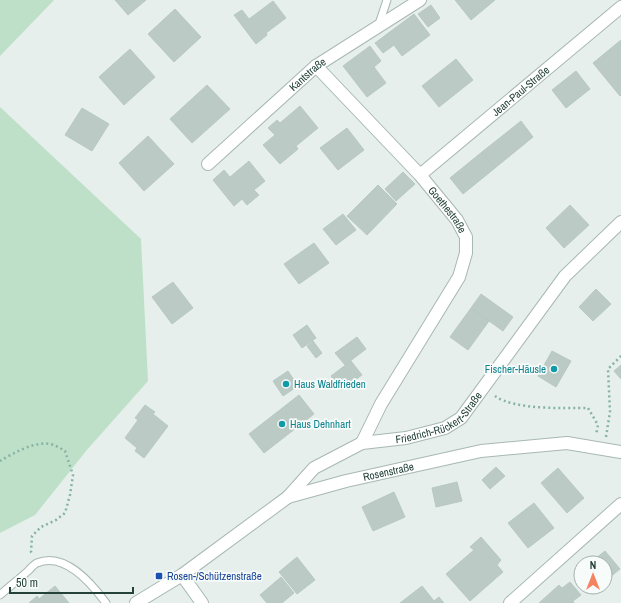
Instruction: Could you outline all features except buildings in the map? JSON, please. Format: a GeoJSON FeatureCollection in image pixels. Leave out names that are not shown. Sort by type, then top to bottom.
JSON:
{"type":"FeatureCollection","features":[{"type":"Feature","properties":{"kind":"street","name":"Kantstraße"},"geometry":{"type":"LineString","coordinates":[[208,164],[316,66],[420,0]]}},
{"type":"Feature","properties":{"kind":"street","name":"Jean-Paul-Straße"},"geometry":{"type":"LineString","coordinates":[[420,175],[621,7]]}},
{"type":"Feature","properties":{"kind":"street","name":"Goethestraße"},"geometry":{"type":"LineString","coordinates":[[316,66],[420,175],[457,220],[466,238],[466,253],[459,277],[381,404],[362,443]]}},
{"type":"Feature","properties":{"kind":"street","name":"Friedrich-Rückert-Straße"},"geometry":{"type":"LineString","coordinates":[[288,497],[314,468],[362,443],[406,438],[445,428],[461,418],[565,276],[621,222]]}},
{"type":"Feature","properties":{"kind":"street","name":"Rosenstraße"},"geometry":{"type":"LineString","coordinates":[[136,603],[182,575],[288,497],[346,481],[481,451],[567,443],[621,452]]}},
{"type":"Feature","properties":{"kind":"street"},"geometry":{"type":"LineString","coordinates":[[510,603],[621,504]]}},
{"type":"Feature","properties":{"kind":"street"},"geometry":{"type":"LineString","coordinates":[[182,575],[202,603]]}},
{"type":"Feature","properties":{"kind":"lane"},"geometry":{"type":"LineString","coordinates":[[378,27],[387,0]]}},
{"type":"Feature","properties":{"kind":"lane"},"geometry":{"type":"LineString","coordinates":[[0,595],[37,563],[48,561],[63,562],[78,572],[94,587],[106,603]]}},
{"type":"Feature","properties":{"kind":"path"},"geometry":{"type":"LineString","coordinates":[[599,448],[610,412],[608,369],[621,356]]}},
{"type":"Feature","properties":{"kind":"path"},"geometry":{"type":"LineString","coordinates":[[484,387],[501,400],[523,405],[559,408],[588,408],[598,425],[599,448]]}},
{"type":"Feature","properties":{"kind":"path"},"geometry":{"type":"LineString","coordinates":[[0,461],[34,445],[52,444],[65,451],[73,475],[70,495],[65,513],[56,520],[41,526],[32,536],[31,552],[37,563]]}},
{"type":"Feature","properties":{"kind":"green space"},"geometry":{"type":"Polygon","coordinates":[[[0,0],[54,0],[0,56],[0,0]]]}},
{"type":"Feature","properties":{"kind":"green space"},"geometry":{"type":"Polygon","coordinates":[[[0,107],[141,239],[148,381],[86,451],[35,515],[0,533],[0,107]]]}},
{"type":"Feature","properties":{"kind":"place","name":"Fischer-Häusle"},"geometry":{"type":"Point","coordinates":[554,369]}},
{"type":"Feature","properties":{"kind":"place","name":"Haus Waldfrieden"},"geometry":{"type":"Point","coordinates":[286,384]}},
{"type":"Feature","properties":{"kind":"place","name":"Haus Dehnhart"},"geometry":{"type":"Point","coordinates":[282,424]}},
{"type":"Feature","properties":{"kind":"place","name":"Rosen-/Schützenstraße"},"geometry":{"type":"Point","coordinates":[159,576]}}]}
